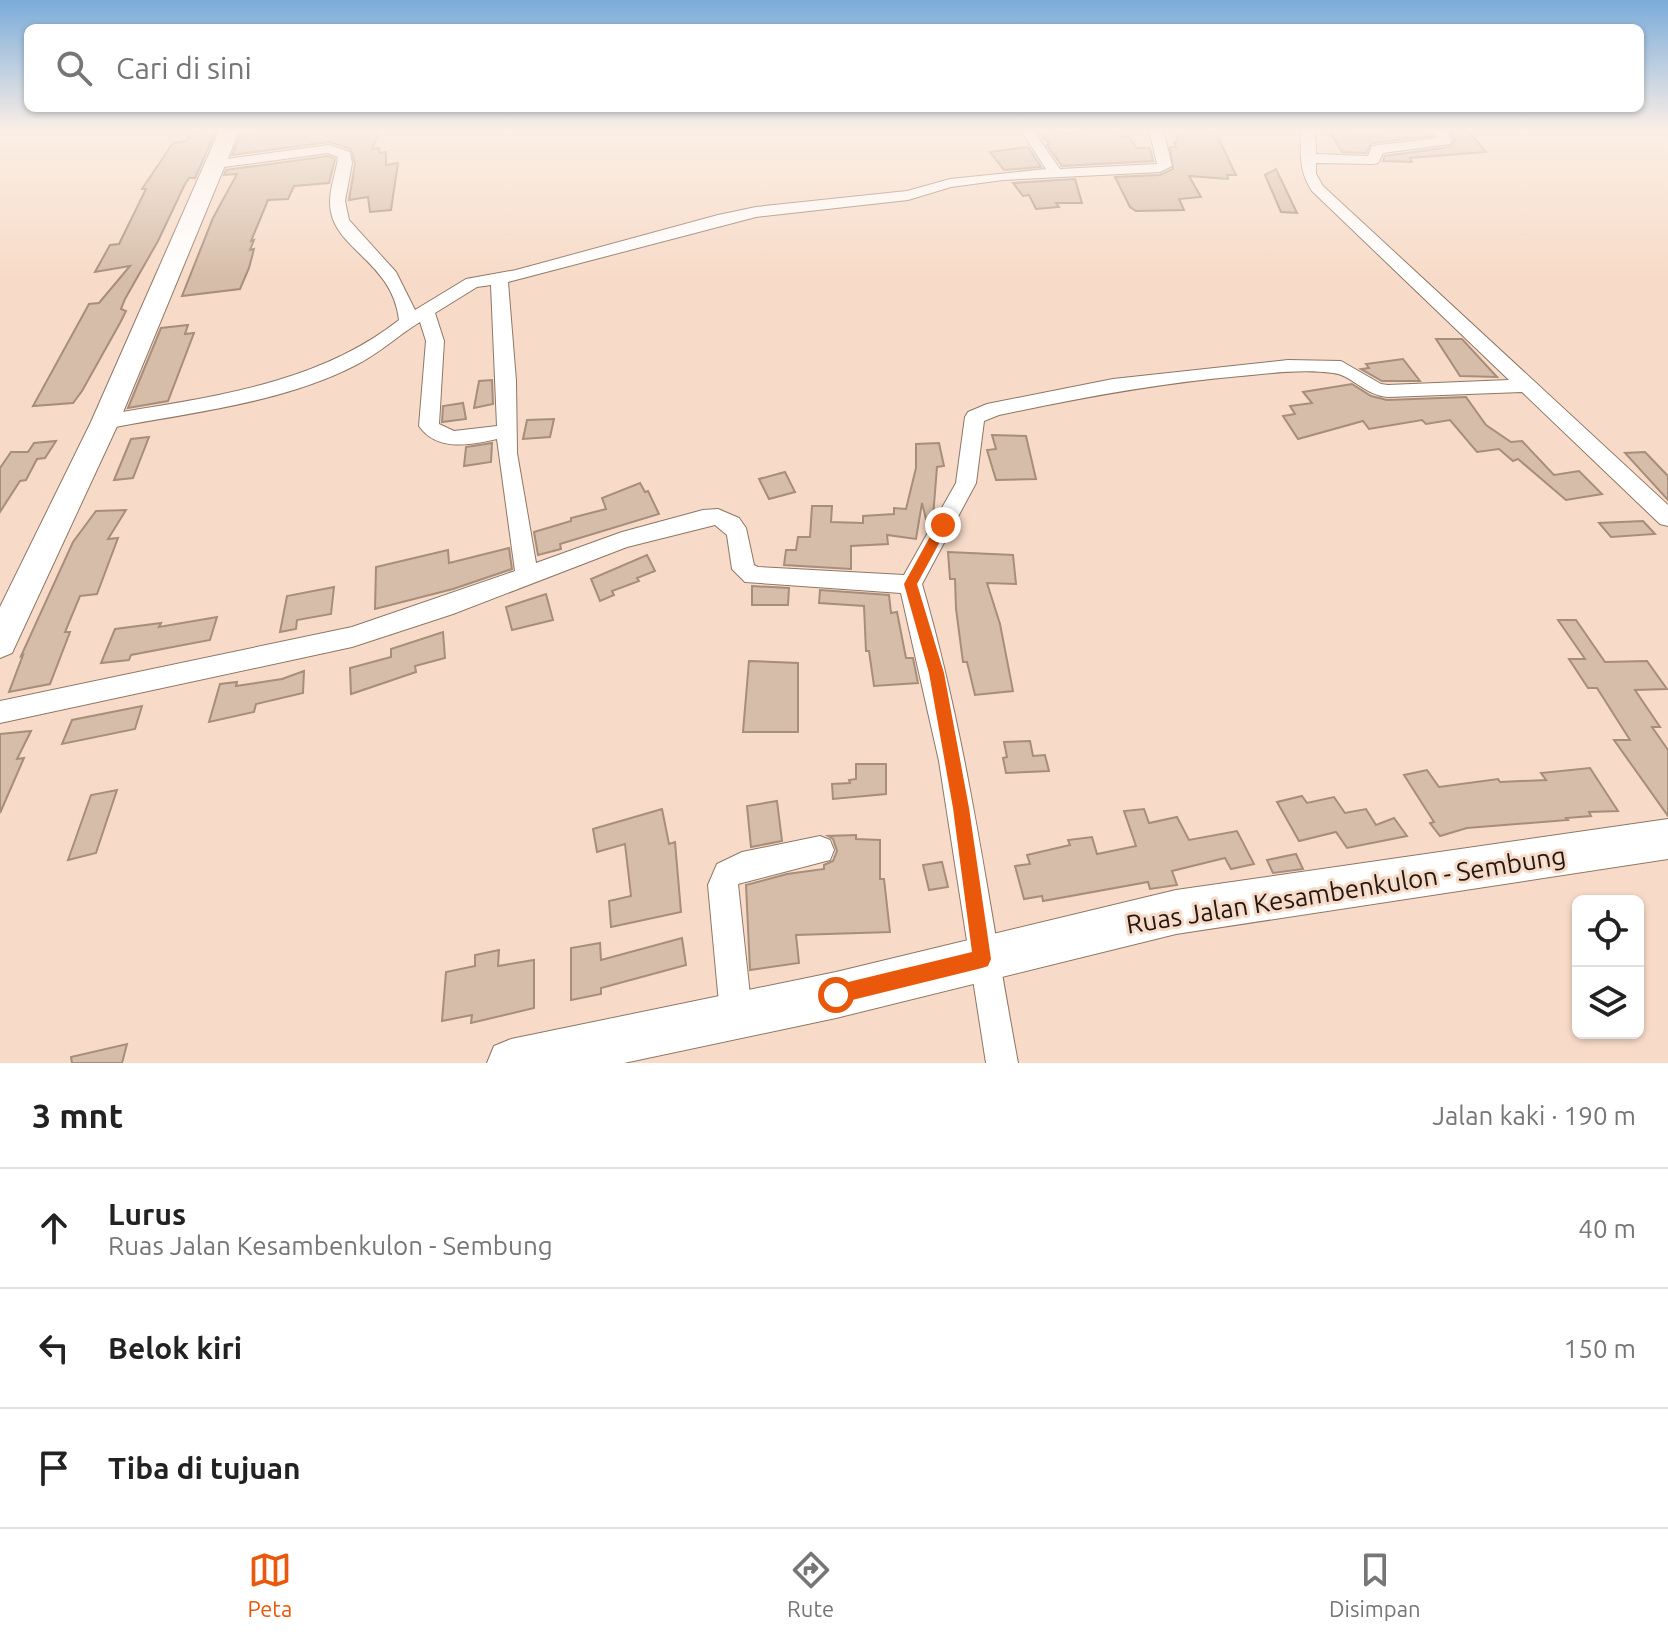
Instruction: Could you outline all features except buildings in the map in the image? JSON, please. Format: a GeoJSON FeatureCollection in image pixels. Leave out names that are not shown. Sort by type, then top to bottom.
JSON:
{"type":"FeatureCollection","features":[{"type":"Feature","properties":{"kind":"main road"},"geometry":{"type":"LineString","coordinates":[[0,643],[105,422],[210,179]]}},
{"type":"Feature","properties":{"kind":"main road","name":"Ruas Jalan Kesambenkulon - Sembung"},"geometry":{"type":"LineString","coordinates":[[511,1063],[836,995],[1176,912],[1668,839]]}},
{"type":"Feature","properties":{"kind":"street"},"geometry":{"type":"LineString","coordinates":[[344,179],[337,201],[339,218],[375,256],[408,308],[408,322]]}},
{"type":"Feature","properties":{"kind":"street"},"geometry":{"type":"LineString","coordinates":[[105,422],[250,393],[335,368],[372,351],[408,322],[460,289],[670,231],[756,212],[908,195],[950,183],[983,179]]}},
{"type":"Feature","properties":{"kind":"street"},"geometry":{"type":"LineString","coordinates":[[1312,179],[1317,188],[1668,518]]}},
{"type":"Feature","properties":{"kind":"street"},"geometry":{"type":"LineString","coordinates":[[499,279],[507,381],[506,431],[527,577]]}},
{"type":"Feature","properties":{"kind":"street"},"geometry":{"type":"LineString","coordinates":[[426,312],[435,341],[429,426],[439,435],[448,437],[506,431]]}},
{"type":"Feature","properties":{"kind":"street"},"geometry":{"type":"LineString","coordinates":[[1002,1063],[936,673],[910,584],[966,483],[975,417],[982,412],[1113,385],[1192,374],[1288,366],[1341,367],[1377,390],[1388,391],[1530,385]]}},
{"type":"Feature","properties":{"kind":"street"},"geometry":{"type":"LineString","coordinates":[[0,712],[352,637],[527,577],[622,540],[686,521],[718,517],[731,524],[738,534],[743,569],[753,576],[910,584]]}},
{"type":"Feature","properties":{"kind":"street"},"geometry":{"type":"LineString","coordinates":[[736,1014],[723,885],[727,874],[742,866],[820,850]]}},
{"type":"Feature","properties":{"kind":"route"},"geometry":{"type":"LineString","coordinates":[[836,995],[982,959],[961,808],[936,673],[910,584],[943,525]]}}]}
